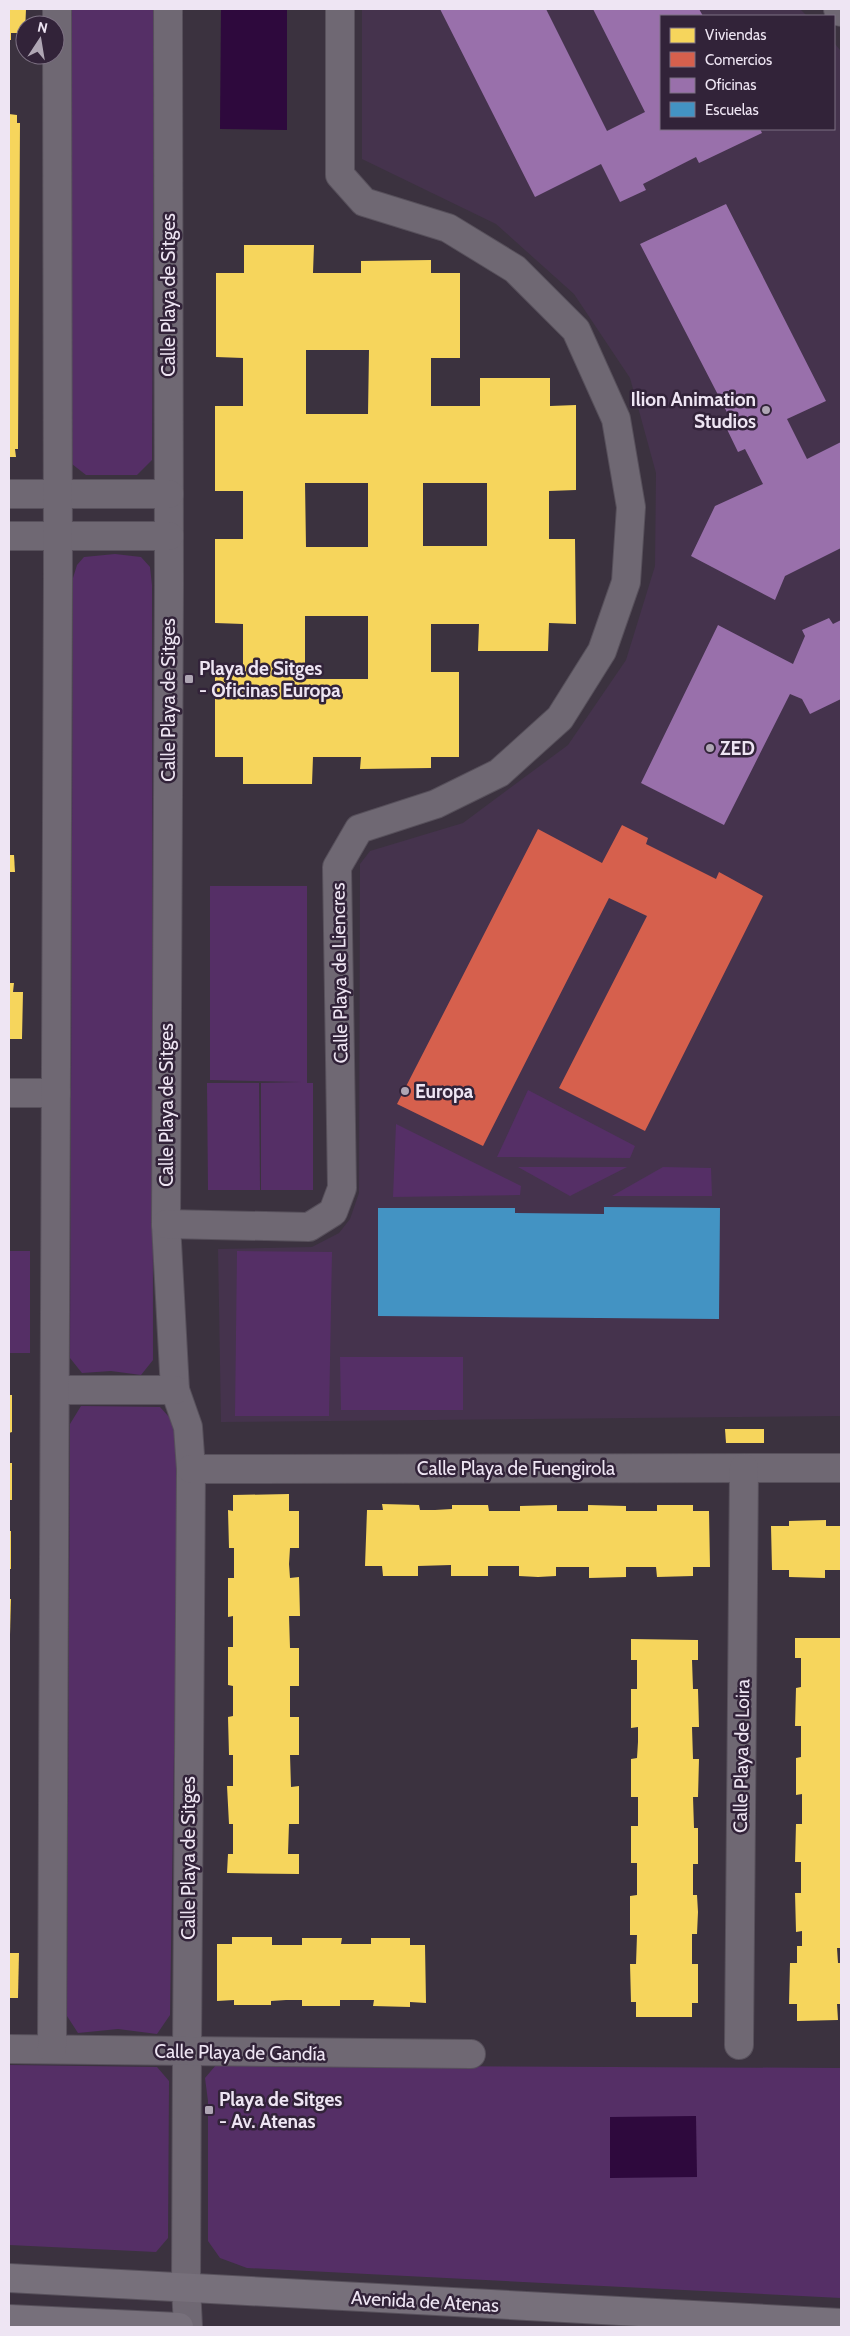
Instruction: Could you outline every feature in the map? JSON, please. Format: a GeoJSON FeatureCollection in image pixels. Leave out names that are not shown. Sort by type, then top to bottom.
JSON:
{"type":"FeatureCollection","features":[{"type":"Feature","properties":{"kind":"main road","name":"Avenida de Atenas"},"geometry":{"type":"LineString","coordinates":[[9,2278],[186,2287],[636,2320],[841,2322]]}},
{"type":"Feature","properties":{"kind":"main road"},"geometry":{"type":"LineString","coordinates":[[9,2319],[179,2327]]}},
{"type":"Feature","properties":{"kind":"street"},"geometry":{"type":"LineString","coordinates":[[52,2049],[56,1390],[57,9]]}},
{"type":"Feature","properties":{"kind":"street","name":"Calle Playa de Sitges"},"geometry":{"type":"LineString","coordinates":[[168,9],[169,536],[166,1224],[175,1390],[188,1427],[191,1469],[186,2287],[188,2327]]}},
{"type":"Feature","properties":{"kind":"street","name":"Calle Playa de Liencres"},"geometry":{"type":"LineString","coordinates":[[166,1224],[309,1227],[333,1212],[342,1188],[337,867],[359,829],[436,804],[498,773],[560,718],[602,651],[626,582],[631,507],[616,419],[576,330],[515,269],[448,228],[364,202],[340,175],[340,9]]}},
{"type":"Feature","properties":{"kind":"street"},"geometry":{"type":"LineString","coordinates":[[838,9],[841,12]]}},
{"type":"Feature","properties":{"kind":"street"},"geometry":{"type":"LineString","coordinates":[[9,494],[169,494]]}},
{"type":"Feature","properties":{"kind":"street"},"geometry":{"type":"LineString","coordinates":[[9,536],[169,536]]}},
{"type":"Feature","properties":{"kind":"street"},"geometry":{"type":"LineString","coordinates":[[9,1093],[56,1093]]}},
{"type":"Feature","properties":{"kind":"street"},"geometry":{"type":"LineString","coordinates":[[56,1390],[175,1390]]}},
{"type":"Feature","properties":{"kind":"street","name":"Calle Playa de Loira"},"geometry":{"type":"LineString","coordinates":[[739,2045],[744,1468]]}},
{"type":"Feature","properties":{"kind":"street","name":"Calle Playa de Fuengirola"},"geometry":{"type":"LineString","coordinates":[[191,1469],[841,1468]]}},
{"type":"Feature","properties":{"kind":"street","name":"Calle Playa de Gandía"},"geometry":{"type":"LineString","coordinates":[[9,2049],[471,2054]]}},
{"type":"Feature","properties":{"kind":"shaded area"},"geometry":{"type":"Polygon","coordinates":[[[72,9],[154,9],[152,460],[137,475],[86,475],[72,464],[72,9]]]}},
{"type":"Feature","properties":{"kind":"shaded area"},"geometry":{"type":"Polygon","coordinates":[[[221,9],[287,9],[287,130],[220,129],[221,9]]]}},
{"type":"Feature","properties":{"kind":"shaded area"},"geometry":{"type":"Polygon","coordinates":[[[362,9],[800,9],[806,15],[660,15],[660,130],[835,130],[835,44],[841,51],[841,1416],[221,1422],[218,1249],[312,1247],[339,1233],[350,1219],[359,1193],[360,864],[370,851],[463,823],[568,745],[626,660],[655,566],[656,473],[630,378],[574,294],[496,224],[362,159],[362,9]]]}},
{"type":"Feature","properties":{"kind":"shaded area"},"geometry":{"type":"Polygon","coordinates":[[[115,554],[141,557],[150,567],[152,585],[153,1360],[141,1375],[111,1371],[82,1373],[70,1358],[73,578],[77,565],[84,557],[115,554]]]}},
{"type":"Feature","properties":{"kind":"shaded area"},"geometry":{"type":"Polygon","coordinates":[[[210,886],[307,886],[307,1083],[313,1083],[313,1190],[261,1190],[261,1083],[301,1082],[210,1080],[210,886]]]}},
{"type":"Feature","properties":{"kind":"shaded area"},"geometry":{"type":"Polygon","coordinates":[[[207,1083],[259,1083],[260,1190],[208,1190],[207,1083]]]}},
{"type":"Feature","properties":{"kind":"shaded area"},"geometry":{"type":"Polygon","coordinates":[[[528,1090],[635,1146],[630,1158],[497,1157],[528,1090]]]}},
{"type":"Feature","properties":{"kind":"shaded area"},"geometry":{"type":"Polygon","coordinates":[[[396,1124],[521,1186],[520,1195],[393,1197],[396,1124]]]}},
{"type":"Feature","properties":{"kind":"shaded area"},"geometry":{"type":"Polygon","coordinates":[[[518,1167],[627,1167],[570,1196],[518,1167]]]}},
{"type":"Feature","properties":{"kind":"shaded area"},"geometry":{"type":"Polygon","coordinates":[[[663,1167],[711,1168],[712,1196],[612,1196],[663,1167]]]}},
{"type":"Feature","properties":{"kind":"shaded area"},"geometry":{"type":"Polygon","coordinates":[[[9,1251],[30,1251],[30,1353],[9,1353],[9,1251]]]}},
{"type":"Feature","properties":{"kind":"shaded area"},"geometry":{"type":"Polygon","coordinates":[[[237,1251],[332,1252],[329,1416],[235,1416],[237,1251]]]}},
{"type":"Feature","properties":{"kind":"shaded area"},"geometry":{"type":"Polygon","coordinates":[[[340,1357],[463,1357],[463,1410],[341,1410],[340,1357]]]}},
{"type":"Feature","properties":{"kind":"shaded area"},"geometry":{"type":"Polygon","coordinates":[[[81,1406],[160,1407],[179,1428],[170,2015],[157,2034],[118,2029],[78,2033],[67,2016],[70,1424],[81,1406]]]}},
{"type":"Feature","properties":{"kind":"shaded area"},"geometry":{"type":"Polygon","coordinates":[[[9,2065],[157,2067],[169,2081],[168,2238],[156,2252],[9,2245],[9,2065]]]}},
{"type":"Feature","properties":{"kind":"shaded area"},"geometry":{"type":"Polygon","coordinates":[[[216,2065],[841,2068],[841,2298],[247,2268],[220,2258],[208,2241],[208,2101],[205,2078],[216,2065]]]}},
{"type":"Feature","properties":{"kind":"shaded area"},"geometry":{"type":"Polygon","coordinates":[[[696,2116],[697,2177],[610,2178],[610,2117],[696,2116]]]}},
{"type":"Feature","properties":{"kind":"building: Viviendas"},"geometry":{"type":"Polygon","coordinates":[[[9,9],[26,9],[26,15],[15,15],[15,33],[11,33],[11,40],[9,40],[9,9]]]}},
{"type":"Feature","properties":{"kind":"building: Viviendas"},"geometry":{"type":"Polygon","coordinates":[[[9,114],[17,115],[17,123],[20,123],[18,449],[15,449],[16,457],[9,457],[9,114]]]}},
{"type":"Feature","properties":{"kind":"building: Viviendas"},"geometry":{"type":"Polygon","coordinates":[[[244,245],[314,245],[313,273],[361,273],[361,261],[431,260],[431,273],[460,273],[460,358],[431,358],[431,406],[480,406],[480,378],[550,378],[550,406],[576,405],[576,490],[549,491],[549,539],[575,539],[576,624],[549,623],[548,651],[478,651],[479,624],[431,624],[431,672],[459,672],[459,757],[431,757],[431,768],[360,769],[361,757],[313,757],[312,784],[243,784],[243,757],[215,757],[215,672],[243,672],[243,624],[215,623],[215,539],[243,539],[243,491],[215,491],[215,406],[243,406],[243,358],[216,357],[216,273],[244,273],[244,245]],[[306,350],[306,414],[368,414],[369,350],[306,350]],[[305,483],[306,547],[368,547],[368,483],[305,483]],[[423,483],[423,546],[487,546],[487,483],[423,483]],[[305,616],[305,679],[368,679],[368,616],[305,616]]]}},
{"type":"Feature","properties":{"kind":"building: Viviendas"},"geometry":{"type":"Polygon","coordinates":[[[9,855],[14,855],[15,872],[9,872],[9,855]]]}},
{"type":"Feature","properties":{"kind":"building: Viviendas"},"geometry":{"type":"Polygon","coordinates":[[[9,983],[14,983],[13,992],[23,992],[22,1039],[9,1039],[9,983]]]}},
{"type":"Feature","properties":{"kind":"building: Viviendas"},"geometry":{"type":"Polygon","coordinates":[[[9,1395],[12,1395],[12,1432],[9,1433],[9,1395]]]}},
{"type":"Feature","properties":{"kind":"building: Viviendas"},"geometry":{"type":"Polygon","coordinates":[[[725,1429],[764,1429],[764,1443],[726,1443],[725,1429]]]}},
{"type":"Feature","properties":{"kind":"building: Viviendas"},"geometry":{"type":"Polygon","coordinates":[[[9,1463],[12,1463],[12,1500],[9,1500],[9,1463]]]}},
{"type":"Feature","properties":{"kind":"building: Viviendas"},"geometry":{"type":"Polygon","coordinates":[[[289,1494],[289,1511],[299,1511],[299,1548],[290,1548],[289,1564],[290,1578],[299,1577],[300,1616],[289,1616],[290,1648],[299,1648],[299,1686],[290,1686],[290,1717],[299,1717],[299,1755],[290,1755],[291,1787],[299,1786],[299,1824],[289,1824],[288,1854],[299,1854],[299,1874],[227,1873],[228,1854],[233,1854],[233,1824],[229,1824],[227,1786],[233,1786],[233,1755],[229,1755],[228,1717],[233,1716],[233,1686],[228,1685],[228,1647],[233,1647],[233,1616],[228,1617],[228,1578],[234,1578],[234,1548],[229,1548],[228,1510],[233,1511],[233,1495],[289,1494]]]}},
{"type":"Feature","properties":{"kind":"building: Viviendas"},"geometry":{"type":"Polygon","coordinates":[[[382,1504],[419,1505],[420,1510],[452,1509],[452,1505],[488,1505],[489,1511],[520,1511],[520,1506],[557,1505],[557,1511],[588,1511],[588,1505],[626,1506],[626,1511],[657,1511],[657,1505],[693,1505],[693,1511],[709,1511],[710,1567],[693,1567],[693,1576],[657,1577],[656,1567],[626,1567],[626,1577],[589,1578],[589,1567],[556,1567],[556,1576],[538,1577],[519,1576],[519,1566],[488,1566],[488,1576],[451,1576],[451,1565],[418,1566],[418,1576],[383,1576],[382,1566],[365,1566],[367,1510],[383,1510],[382,1504]]]}},
{"type":"Feature","properties":{"kind":"building: Viviendas"},"geometry":{"type":"Polygon","coordinates":[[[826,1520],[826,1526],[841,1526],[841,1570],[825,1570],[825,1578],[789,1577],[789,1570],[772,1570],[771,1526],[789,1526],[789,1521],[826,1520]]]}},
{"type":"Feature","properties":{"kind":"building: Viviendas"},"geometry":{"type":"Polygon","coordinates":[[[9,1531],[11,1531],[11,1569],[9,1569],[9,1531]]]}},
{"type":"Feature","properties":{"kind":"building: Viviendas"},"geometry":{"type":"Polygon","coordinates":[[[9,1599],[11,1599],[10,1635],[9,1635],[9,1599]]]}},
{"type":"Feature","properties":{"kind":"building: Viviendas"},"geometry":{"type":"Polygon","coordinates":[[[795,1638],[841,1638],[841,1948],[837,1948],[838,1963],[841,1963],[841,2004],[837,2004],[838,2020],[797,2021],[797,2004],[789,2004],[790,1963],[797,1963],[797,1946],[802,1946],[802,1931],[796,1932],[795,1893],[801,1893],[801,1862],[795,1862],[796,1824],[802,1824],[802,1794],[796,1795],[796,1758],[801,1757],[801,1726],[795,1726],[796,1688],[801,1687],[801,1658],[795,1658],[795,1638]]]}},
{"type":"Feature","properties":{"kind":"building: Viviendas"},"geometry":{"type":"Polygon","coordinates":[[[631,1639],[698,1640],[698,1660],[692,1660],[693,1689],[698,1689],[699,1727],[692,1727],[693,1759],[699,1759],[698,1797],[693,1797],[694,1828],[698,1828],[698,1864],[693,1864],[693,1895],[697,1895],[698,1912],[697,1934],[692,1934],[692,1964],[698,1964],[698,2003],[692,2003],[692,2017],[636,2017],[636,2002],[631,2002],[630,1964],[636,1964],[637,1935],[630,1935],[630,1896],[637,1895],[637,1863],[631,1863],[631,1826],[638,1826],[638,1797],[631,1797],[631,1759],[637,1758],[638,1727],[631,1728],[631,1689],[637,1689],[637,1660],[631,1660],[631,1639]]]}},
{"type":"Feature","properties":{"kind":"building: Viviendas"},"geometry":{"type":"Polygon","coordinates":[[[232,1937],[272,1937],[272,1945],[302,1945],[302,1938],[342,1938],[341,1944],[371,1944],[371,1938],[410,1938],[410,1945],[425,1945],[426,2003],[410,2002],[410,2007],[373,2006],[374,2000],[340,2000],[340,2006],[302,2006],[302,2000],[271,2001],[271,2005],[234,2005],[234,2000],[217,2001],[217,1944],[232,1944],[232,1937]]]}},
{"type":"Feature","properties":{"kind":"building: Viviendas"},"geometry":{"type":"Polygon","coordinates":[[[9,1953],[19,1953],[18,1998],[9,1998],[9,1953]]]}},
{"type":"Feature","properties":{"kind":"building: Comercios"},"geometry":{"type":"Polygon","coordinates":[[[622,825],[648,838],[646,844],[716,879],[719,872],[763,896],[645,1131],[559,1088],[647,916],[609,898],[483,1146],[397,1104],[538,829],[602,863],[622,825]]]}},
{"type":"Feature","properties":{"kind":"building: Oficinas"},"geometry":{"type":"Polygon","coordinates":[[[440,9],[546,9],[607,131],[645,112],[593,9],[699,9],[702,15],[660,15],[660,130],[760,130],[762,133],[699,163],[696,157],[643,184],[646,190],[620,202],[601,164],[535,197],[440,9]]]}},
{"type":"Feature","properties":{"kind":"building: Oficinas","name":"Ilion Animation Studios"},"geometry":{"type":"Polygon","coordinates":[[[726,204],[826,401],[787,419],[807,459],[841,442],[841,548],[785,576],[775,600],[691,556],[715,506],[763,484],[745,449],[738,452],[723,421],[730,418],[640,244],[726,204]]]}},
{"type":"Feature","properties":{"kind":"building: Oficinas","name":"ZED"},"geometry":{"type":"Polygon","coordinates":[[[829,618],[833,624],[841,620],[841,699],[810,714],[802,699],[790,694],[724,825],[641,783],[718,625],[793,664],[805,636],[802,630],[829,618]]]}},
{"type":"Feature","properties":{"kind":"building: Escuelas"},"geometry":{"type":"Polygon","coordinates":[[[604,1207],[720,1208],[719,1319],[378,1316],[378,1208],[515,1208],[515,1213],[604,1214],[604,1207]]]}},
{"type":"Feature","properties":{"kind":"place","name":"Ilion Animation Studios"},"geometry":{"type":"Point","coordinates":[766,410]}},
{"type":"Feature","properties":{"kind":"place","name":"Playa de Sitges - Oficinas Europa"},"geometry":{"type":"Point","coordinates":[189,679]}},
{"type":"Feature","properties":{"kind":"place","name":"ZED"},"geometry":{"type":"Point","coordinates":[710,748]}},
{"type":"Feature","properties":{"kind":"place","name":"Europa"},"geometry":{"type":"Point","coordinates":[405,1091]}},
{"type":"Feature","properties":{"kind":"place","name":"Playa de Sitges - Av. Atenas"},"geometry":{"type":"Point","coordinates":[209,2110]}}]}
